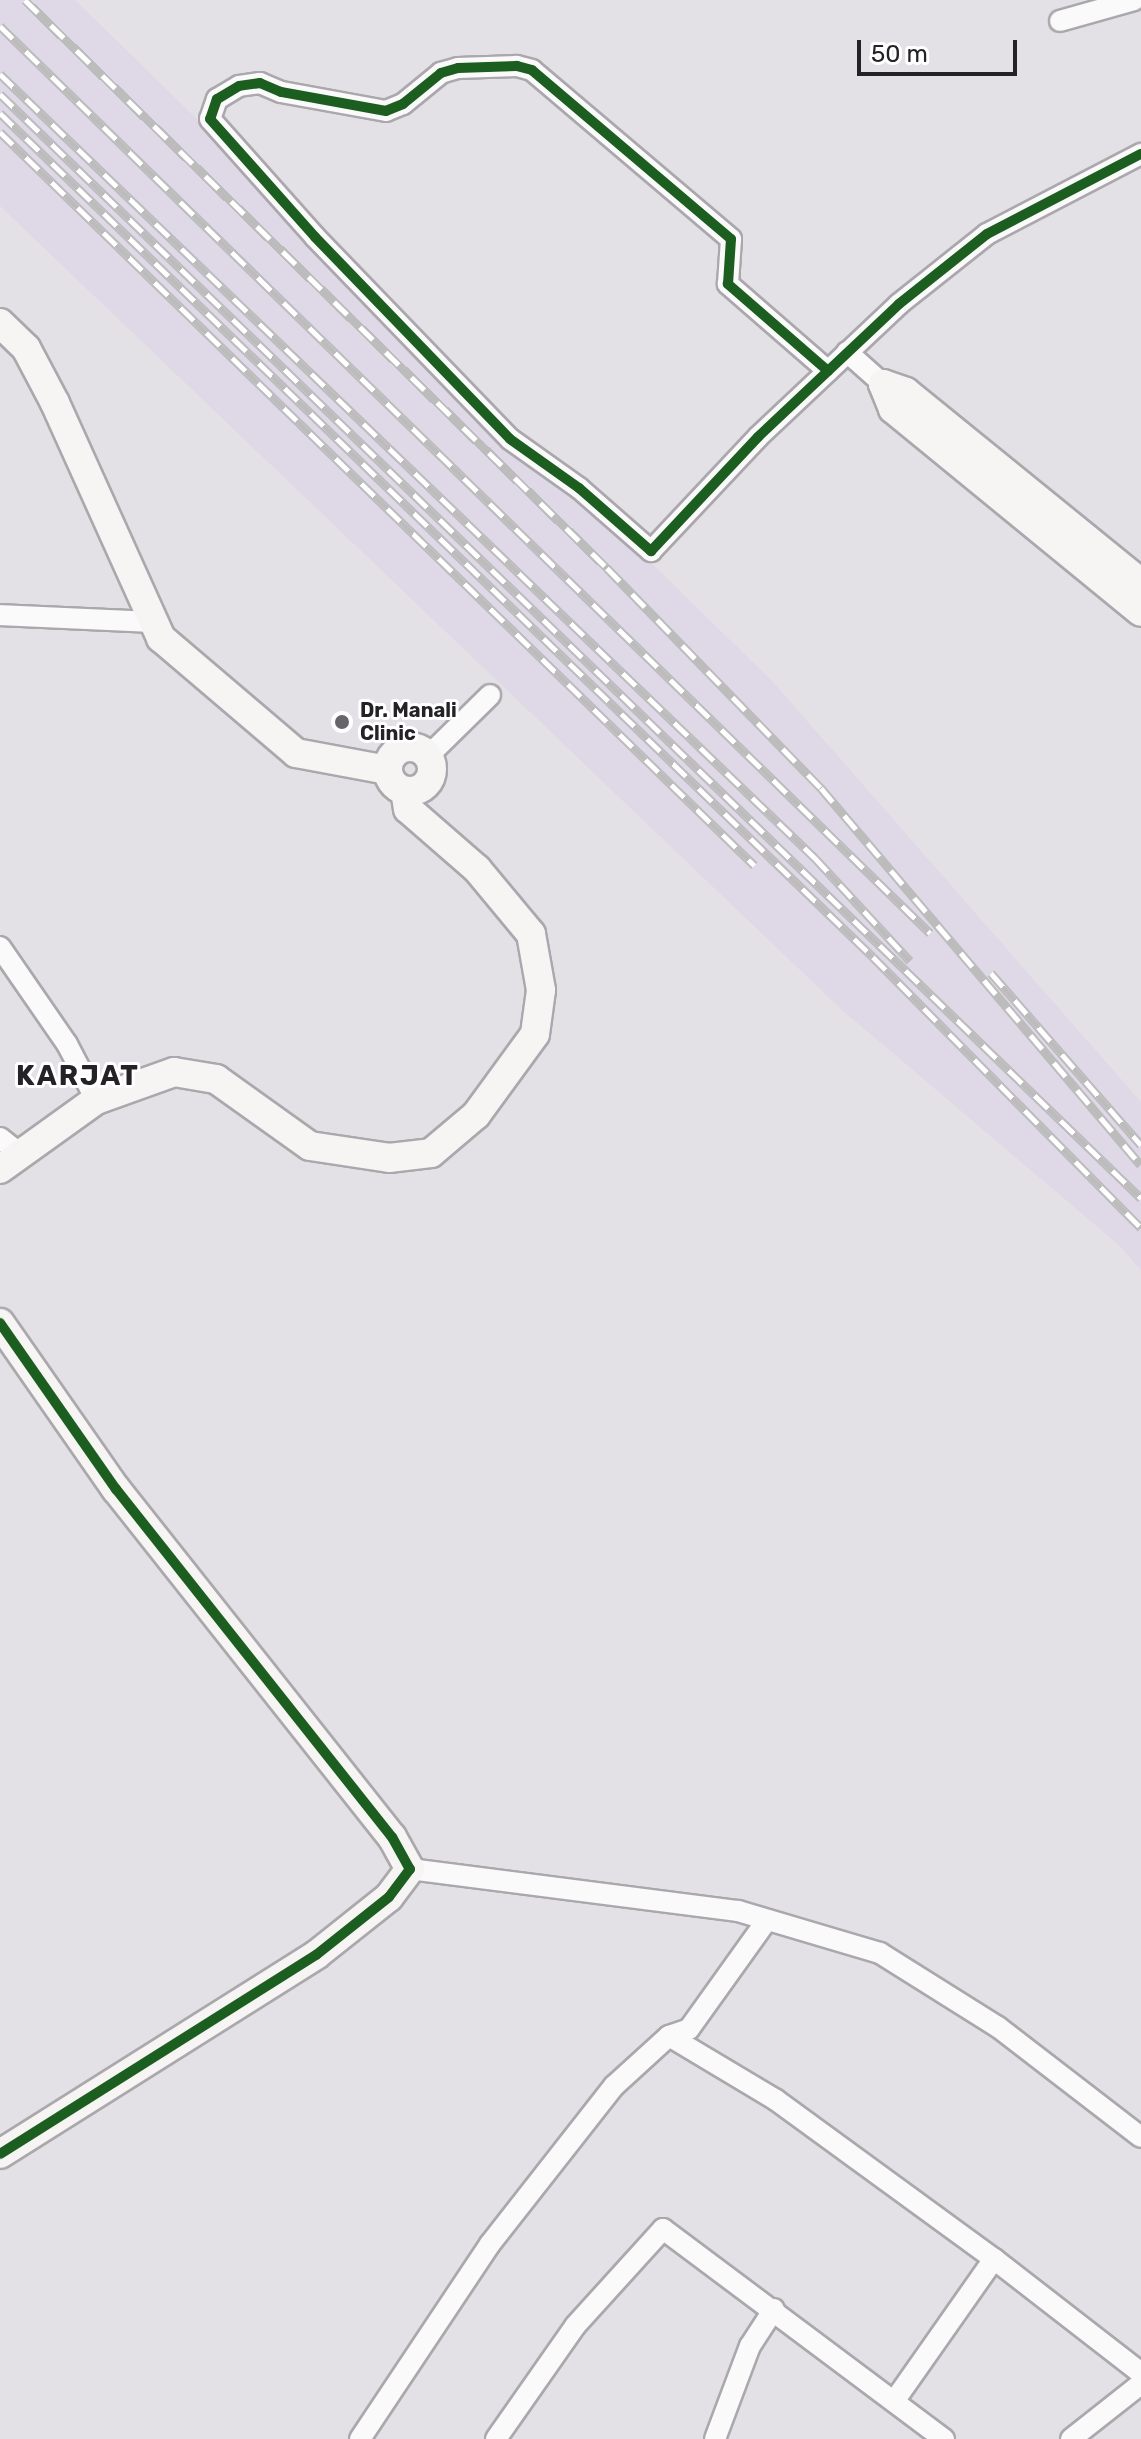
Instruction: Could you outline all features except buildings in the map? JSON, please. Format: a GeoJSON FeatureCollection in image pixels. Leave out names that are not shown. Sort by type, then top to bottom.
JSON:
{"type":"FeatureCollection","features":[{"type":"Feature","properties":{"kind":"street"},"geometry":{"type":"LineString","coordinates":[[1060,21],[1134,0]]}},
{"type":"Feature","properties":{"kind":"street"},"geometry":{"type":"LineString","coordinates":[[828,371],[728,284],[731,239],[532,70],[458,68],[441,73],[403,104],[386,111],[281,92],[260,83],[239,86],[217,99],[210,119],[315,237],[510,439],[579,488],[651,551],[847,352],[987,234],[1141,154]]}},
{"type":"Feature","properties":{"kind":"street"},"geometry":{"type":"LineString","coordinates":[[0,323],[26,348],[55,403],[161,638],[296,753],[396,781]]}},
{"type":"Feature","properties":{"kind":"street"},"geometry":{"type":"LineString","coordinates":[[847,352],[883,384],[906,392],[1141,583]]}},
{"type":"Feature","properties":{"kind":"street"},"geometry":{"type":"LineString","coordinates":[[883,384],[893,409],[1141,612]]}},
{"type":"Feature","properties":{"kind":"street"},"geometry":{"type":"LineString","coordinates":[[0,615],[154,622]]}},
{"type":"Feature","properties":{"kind":"street"},"geometry":{"type":"LineString","coordinates":[[6,1153],[96,1100],[174,1072],[216,1079],[310,1146],[389,1158],[431,1153],[476,1115],[535,1034],[541,990],[531,934],[477,869],[408,809],[396,781],[391,757],[402,748],[416,748],[428,756],[490,695]]}},
{"type":"Feature","properties":{"kind":"street"},"geometry":{"type":"LineString","coordinates":[[0,947],[67,1044],[96,1100]]}},
{"type":"Feature","properties":{"kind":"street"},"geometry":{"type":"LineString","coordinates":[[0,1323],[116,1489],[392,1837],[410,1869]]}},
{"type":"Feature","properties":{"kind":"street"},"geometry":{"type":"LineString","coordinates":[[410,1869],[738,1911],[880,1953],[998,2027],[1141,2137]]}},
{"type":"Feature","properties":{"kind":"street"},"geometry":{"type":"LineString","coordinates":[[0,2154],[316,1955],[389,1897],[410,1869]]}},
{"type":"Feature","properties":{"kind":"street"},"geometry":{"type":"LineString","coordinates":[[360,2439],[490,2244],[614,2086],[669,2036],[689,2029],[767,1920]]}},
{"type":"Feature","properties":{"kind":"street"},"geometry":{"type":"LineString","coordinates":[[669,2036],[776,2100],[994,2259],[1141,2373]]}},
{"type":"Feature","properties":{"kind":"street"},"geometry":{"type":"LineString","coordinates":[[496,2439],[575,2326],[663,2229],[944,2439]]}},
{"type":"Feature","properties":{"kind":"street"},"geometry":{"type":"LineString","coordinates":[[895,2400],[994,2259]]}},
{"type":"Feature","properties":{"kind":"street"},"geometry":{"type":"LineString","coordinates":[[715,2439],[750,2346],[774,2309]]}},
{"type":"Feature","properties":{"kind":"street"},"geometry":{"type":"LineString","coordinates":[[1071,2439],[1141,2384]]}},
{"type":"Feature","properties":{"kind":"shaded area"},"geometry":{"type":"Polygon","coordinates":[[[0,0],[75,0],[772,681],[1141,1102],[1141,1270],[1120,1246],[841,1009],[0,206],[0,0]]]}},
{"type":"Feature","properties":{"kind":"railway"},"geometry":{"type":"LineString","coordinates":[[25,0],[607,568],[821,788],[1141,1165]]}},
{"type":"Feature","properties":{"kind":"railway"},"geometry":{"type":"LineString","coordinates":[[0,26],[930,933]]}},
{"type":"Feature","properties":{"kind":"railway"},"geometry":{"type":"LineString","coordinates":[[0,74],[815,858],[910,961]]}},
{"type":"Feature","properties":{"kind":"railway"},"geometry":{"type":"LineString","coordinates":[[0,94],[1141,1198]]}},
{"type":"Feature","properties":{"kind":"railway"},"geometry":{"type":"LineString","coordinates":[[0,113],[873,957],[1141,1228]]}},
{"type":"Feature","properties":{"kind":"railway"},"geometry":{"type":"LineString","coordinates":[[0,132],[754,865]]}},
{"type":"Feature","properties":{"kind":"railway"},"geometry":{"type":"LineString","coordinates":[[991,973],[1141,1145]]}},
{"type":"Feature","properties":{"kind":"cycle path"},"geometry":{"type":"LineString","coordinates":[[828,371],[728,284],[731,239],[532,70],[517,66],[458,68],[441,73],[403,104],[386,111],[281,92],[260,83],[239,86],[217,99],[210,119],[315,237],[510,439],[579,488],[651,551],[758,437],[899,304],[987,234],[1141,154]]}},
{"type":"Feature","properties":{"kind":"cycle path"},"geometry":{"type":"LineString","coordinates":[[0,1323],[116,1489],[392,1837],[410,1869],[389,1897],[316,1955],[0,2154]]}},
{"type":"Feature","properties":{"kind":"place","name":"Dr. Manali Clinic"},"geometry":{"type":"Point","coordinates":[342,722]}},
{"type":"Feature","properties":{"kind":"district","name":"KARJAT"},"geometry":{"type":"Point","coordinates":[78,1076]}}]}
